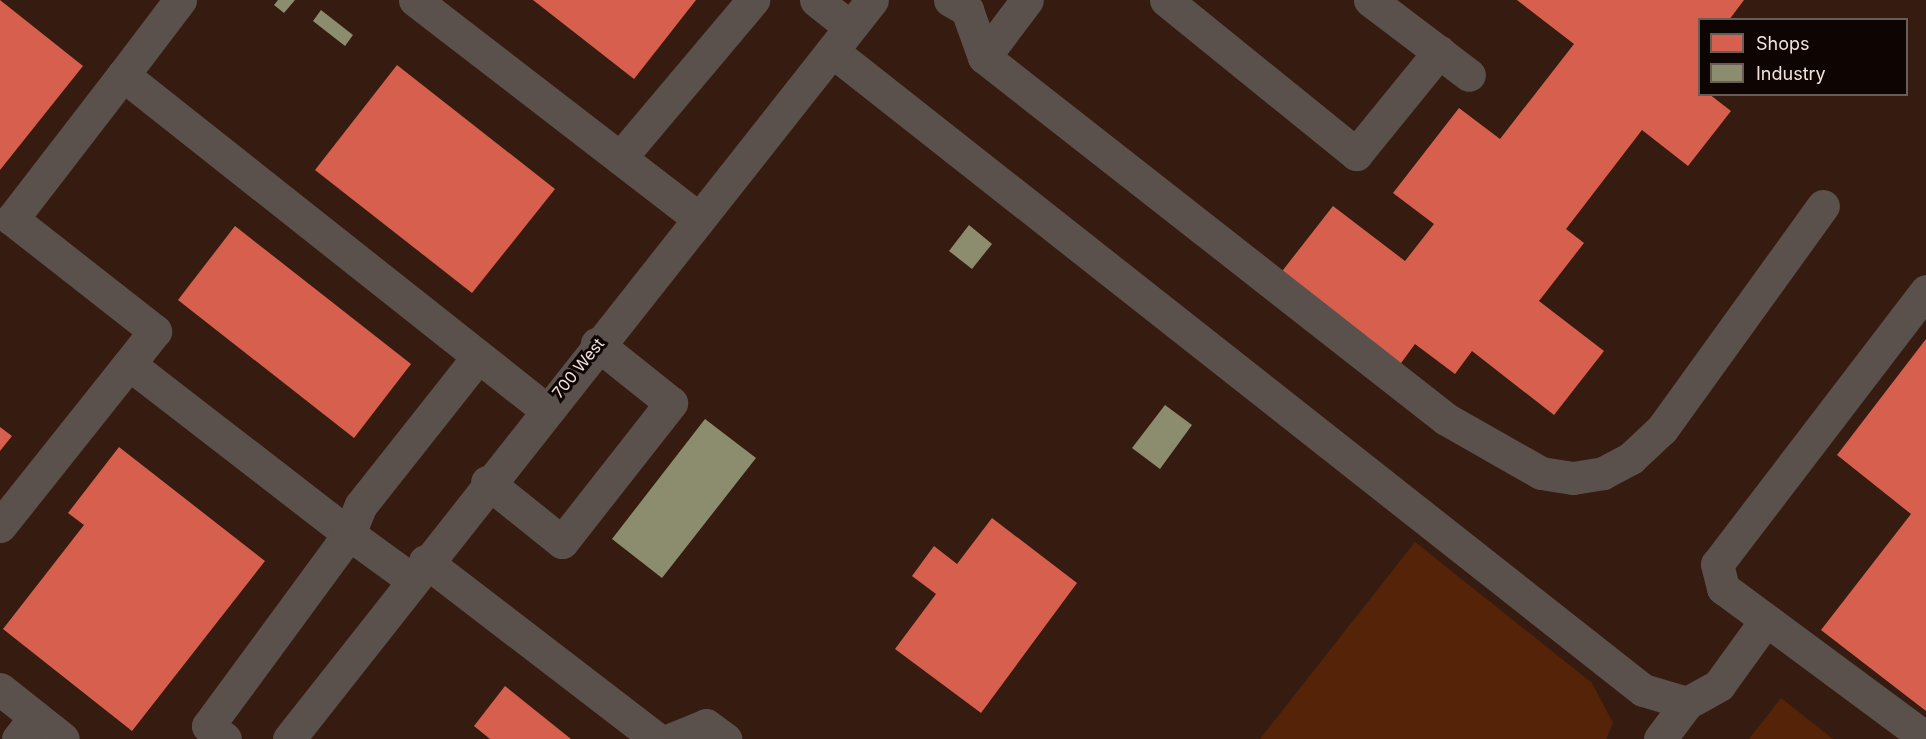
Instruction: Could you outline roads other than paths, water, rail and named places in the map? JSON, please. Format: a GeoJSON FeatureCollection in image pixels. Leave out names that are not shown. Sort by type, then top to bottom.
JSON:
{"type":"FeatureCollection","features":[{"type":"Feature","properties":{"kind":"street"},"geometry":{"type":"LineString","coordinates":[[0,526],[155,332],[12,219],[180,0]]}},
{"type":"Feature","properties":{"kind":"street"},"geometry":{"type":"LineString","coordinates":[[415,0],[698,218]]}},
{"type":"Feature","properties":{"kind":"street"},"geometry":{"type":"LineString","coordinates":[[620,158],[753,0]]}},
{"type":"Feature","properties":{"kind":"street"},"geometry":{"type":"LineString","coordinates":[[816,0],[841,39],[1643,690],[1687,703]]}},
{"type":"Feature","properties":{"kind":"street","name":"700 West"},"geometry":{"type":"LineString","coordinates":[[289,739],[487,482],[872,0]]}},
{"type":"Feature","properties":{"kind":"street"},"geometry":{"type":"LineString","coordinates":[[950,0],[967,10],[984,57],[1446,419],[1541,473],[1573,478],[1603,473],[1646,443],[1823,206]]}},
{"type":"Feature","properties":{"kind":"street"},"geometry":{"type":"LineString","coordinates":[[984,57],[1027,0]]}},
{"type":"Feature","properties":{"kind":"street"},"geometry":{"type":"LineString","coordinates":[[1166,0],[1356,154],[1439,52]]}},
{"type":"Feature","properties":{"kind":"street"},"geometry":{"type":"LineString","coordinates":[[1370,0],[1469,75]]}},
{"type":"Feature","properties":{"kind":"street"},"geometry":{"type":"LineString","coordinates":[[123,75],[545,409]]}},
{"type":"Feature","properties":{"kind":"street"},"geometry":{"type":"LineString","coordinates":[[1926,291],[1717,564],[1723,588],[1926,738]]}},
{"type":"Feature","properties":{"kind":"street"},"geometry":{"type":"LineString","coordinates":[[487,482],[562,542],[570,532],[671,404],[597,344]]}},
{"type":"Feature","properties":{"kind":"street"},"geometry":{"type":"LineString","coordinates":[[225,739],[208,726],[349,534],[361,505],[478,357]]}},
{"type":"Feature","properties":{"kind":"street"},"geometry":{"type":"LineString","coordinates":[[129,364],[349,534],[418,570],[657,739]]}},
{"type":"Feature","properties":{"kind":"street"},"geometry":{"type":"LineString","coordinates":[[1660,739],[1687,703],[1719,685],[1766,620]]}},
{"type":"Feature","properties":{"kind":"street"},"geometry":{"type":"LineString","coordinates":[[0,689],[27,728],[63,739]]}},
{"type":"Feature","properties":{"kind":"street"},"geometry":{"type":"LineString","coordinates":[[672,739],[706,725],[725,739]]}}]}
